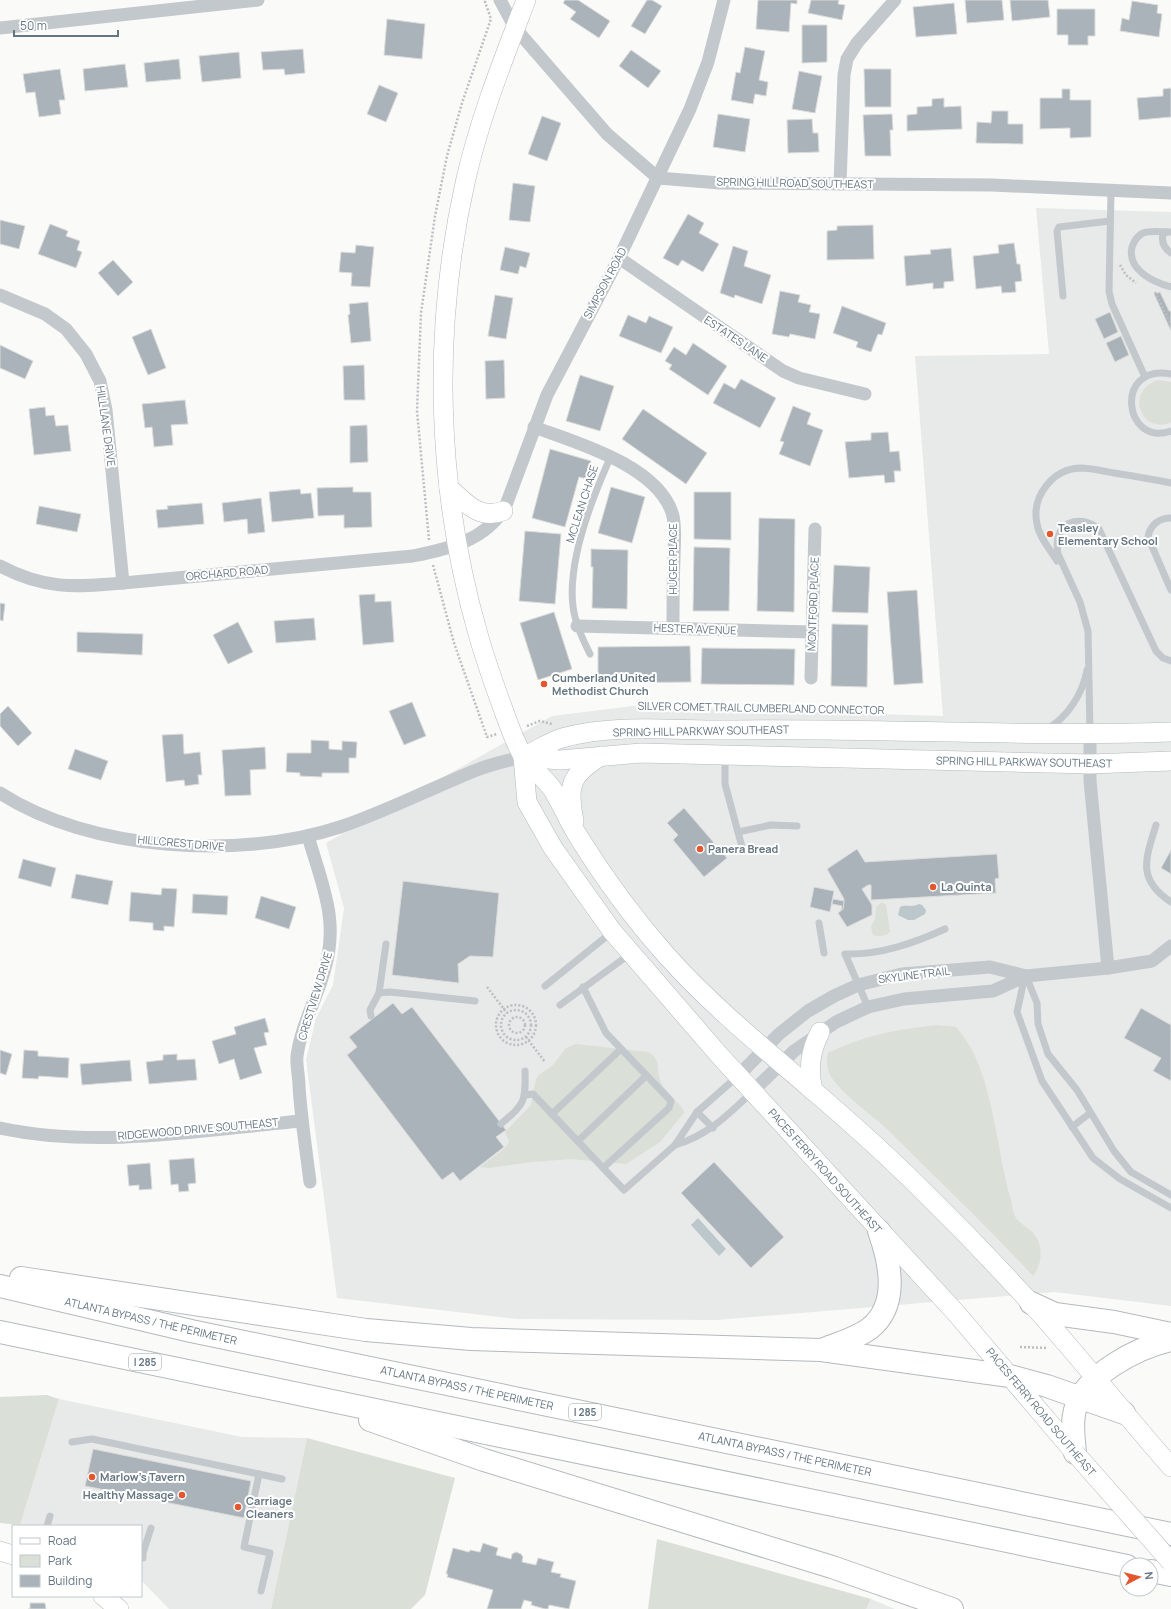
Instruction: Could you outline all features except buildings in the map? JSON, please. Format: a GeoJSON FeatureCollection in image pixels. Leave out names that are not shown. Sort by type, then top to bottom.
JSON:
{"type":"FeatureCollection","features":[{"type":"Feature","properties":{"kind":"highway"},"geometry":{"type":"LineString","coordinates":[[821,1350],[857,1336],[870,1328],[884,1307],[889,1291],[890,1275],[887,1254],[879,1231]]}},
{"type":"Feature","properties":{"kind":"highway"},"geometry":{"type":"LineString","coordinates":[[0,1274],[262,1315],[381,1331],[471,1339],[821,1350],[1010,1376],[1080,1397],[1124,1413]]}},
{"type":"Feature","properties":{"kind":"highway","name":"ATLANTA BYPASS / THE PERIMETER"},"geometry":{"type":"LineString","coordinates":[[0,1286],[191,1331],[1171,1534]]}},
{"type":"Feature","properties":{"kind":"highway"},"geometry":{"type":"LineString","coordinates":[[1031,1303],[1055,1314],[1114,1322],[1171,1334]]}},
{"type":"Feature","properties":{"kind":"highway","name":"I 285"},"geometry":{"type":"LineString","coordinates":[[0,1332],[1119,1564]]}},
{"type":"Feature","properties":{"kind":"highway"},"geometry":{"type":"LineString","coordinates":[[1075,1453],[1075,1411],[1080,1397],[1095,1379],[1121,1361],[1144,1348],[1171,1340]]}},
{"type":"Feature","properties":{"kind":"highway"},"geometry":{"type":"LineString","coordinates":[[290,1392],[484,1460],[832,1567],[952,1609]]}},
{"type":"Feature","properties":{"kind":"highway"},"geometry":{"type":"LineString","coordinates":[[1159,1573],[1171,1575]]}},
{"type":"Feature","properties":{"kind":"main road","name":"PACES FERRY ROAD SOUTHEAST"},"geometry":{"type":"LineString","coordinates":[[526,0],[475,144],[465,184],[454,246],[446,314],[443,387],[446,460],[457,544],[470,606],[483,650],[523,757],[527,802],[553,848],[630,954],[738,1076],[956,1313],[1027,1398],[1171,1562]]}},
{"type":"Feature","properties":{"kind":"main road"},"geometry":{"type":"LineString","coordinates":[[449,488],[473,509],[482,514],[493,514],[503,511]]}},
{"type":"Feature","properties":{"kind":"main road","name":"SPRING HILL PARKWAY SOUTHEAST"},"geometry":{"type":"LineString","coordinates":[[523,757],[561,739],[589,733],[639,729],[1090,735],[1171,732]]}},
{"type":"Feature","properties":{"kind":"main road","name":"SPRING HILL PARKWAY SOUTHEAST"},"geometry":{"type":"LineString","coordinates":[[523,757],[560,760],[641,753],[1090,764],[1171,761]]}},
{"type":"Feature","properties":{"kind":"main road"},"geometry":{"type":"LineString","coordinates":[[577,834],[570,799],[572,785],[588,764],[601,756]]}},
{"type":"Feature","properties":{"kind":"main road","name":"PACES FERRY ROAD SOUTHEAST"},"geometry":{"type":"LineString","coordinates":[[523,757],[552,789],[577,834],[629,910],[667,956],[712,1003],[877,1147],[923,1190],[1031,1303],[1171,1467]]}},
{"type":"Feature","properties":{"kind":"main road"},"geometry":{"type":"LineString","coordinates":[[813,1091],[809,1072],[810,1062],[814,1044],[820,1032]]}},
{"type":"Feature","properties":{"kind":"main road"},"geometry":{"type":"LineString","coordinates":[[0,1551],[12,1554]]}},
{"type":"Feature","properties":{"kind":"main road"},"geometry":{"type":"LineString","coordinates":[[104,1597],[119,1609]]}},
{"type":"Feature","properties":{"kind":"street"},"geometry":{"type":"LineString","coordinates":[[0,28],[258,0]]}},
{"type":"Feature","properties":{"kind":"street"},"geometry":{"type":"LineString","coordinates":[[500,0],[515,28],[608,134],[658,178]]}},
{"type":"Feature","properties":{"kind":"street","name":"SIMPSON ROAD"},"geometry":{"type":"LineString","coordinates":[[457,544],[491,527],[503,511],[550,388],[619,258],[690,109],[708,62],[724,0]]}},
{"type":"Feature","properties":{"kind":"street"},"geometry":{"type":"LineString","coordinates":[[840,184],[844,75],[847,59],[857,43],[895,0]]}},
{"type":"Feature","properties":{"kind":"street","name":"SPRING HILL ROAD SOUTHEAST"},"geometry":{"type":"LineString","coordinates":[[658,178],[720,183],[992,185],[1112,192],[1171,193]]}},
{"type":"Feature","properties":{"kind":"street","name":"ESTATES LANE"},"geometry":{"type":"LineString","coordinates":[[619,258],[783,371],[798,378],[865,394]]}},
{"type":"Feature","properties":{"kind":"street","name":"HILL LANE DRIVE"},"geometry":{"type":"LineString","coordinates":[[0,295],[39,311],[66,329],[86,354],[100,381],[106,410],[123,583]]}},
{"type":"Feature","properties":{"kind":"street","name":"HUGER PLACE"},"geometry":{"type":"LineString","coordinates":[[534,427],[610,456],[626,465],[656,488],[666,500],[671,512],[675,530],[672,628]]}},
{"type":"Feature","properties":{"kind":"street","name":"MONTFORD PLACE"},"geometry":{"type":"LineString","coordinates":[[811,678],[816,529]]}},
{"type":"Feature","properties":{"kind":"street","name":"ORCHARD ROAD"},"geometry":{"type":"LineString","coordinates":[[0,566],[24,578],[52,585],[80,586],[413,556],[457,544]]}},
{"type":"Feature","properties":{"kind":"street","name":"HESTER AVENUE"},"geometry":{"type":"LineString","coordinates":[[577,626],[812,632]]}},
{"type":"Feature","properties":{"kind":"street"},"geometry":{"type":"LineString","coordinates":[[1090,735],[1090,781],[1108,968]]}},
{"type":"Feature","properties":{"kind":"street","name":"HILLCREST DRIVE"},"geometry":{"type":"LineString","coordinates":[[0,793],[28,808],[73,825],[104,833],[157,842],[232,847],[281,842],[308,836],[368,817],[481,768],[523,757]]}},
{"type":"Feature","properties":{"kind":"street","name":"CRESTVIEW DRIVE"},"geometry":{"type":"LineString","coordinates":[[308,836],[328,903],[332,923],[330,944],[324,972],[303,1027],[297,1057],[301,1121],[310,1182]]}},
{"type":"Feature","properties":{"kind":"street","name":"SKYLINE TRAIL"},"geometry":{"type":"LineString","coordinates":[[753,1091],[781,1063],[820,1032],[848,1015],[868,1007],[904,999],[993,990],[1026,976],[1108,968],[1152,961],[1171,946]]}},
{"type":"Feature","properties":{"kind":"street","name":"SKYLINE TRAIL"},"geometry":{"type":"LineString","coordinates":[[738,1076],[779,1034],[808,1011],[834,996],[858,985],[902,974],[990,966],[1026,976]]}},
{"type":"Feature","properties":{"kind":"street","name":"RIDGEWOOD DRIVE SOUTHEAST"},"geometry":{"type":"LineString","coordinates":[[0,1128],[28,1134],[79,1137],[145,1136],[301,1121]]}},
{"type":"Feature","properties":{"kind":"lane"},"geometry":{"type":"LineString","coordinates":[[1112,192],[1109,292],[1112,304],[1145,377]]}},
{"type":"Feature","properties":{"kind":"lane"},"geometry":{"type":"LineString","coordinates":[[1063,296],[1057,231],[1058,227],[1110,221]]}},
{"type":"Feature","properties":{"kind":"lane"},"geometry":{"type":"LineString","coordinates":[[1169,232],[1148,232],[1142,234],[1137,238],[1132,250],[1136,266],[1142,273],[1160,284],[1171,287]]}},
{"type":"Feature","properties":{"kind":"lane"},"geometry":{"type":"LineString","coordinates":[[1169,232],[1163,234],[1162,239],[1163,245],[1171,253]]}},
{"type":"Feature","properties":{"kind":"lane"},"geometry":{"type":"LineString","coordinates":[[1171,374],[1161,372],[1151,373],[1145,377],[1135,386],[1131,395],[1130,405],[1133,415],[1139,424],[1146,430],[1156,433],[1171,431]]}},
{"type":"Feature","properties":{"kind":"lane","name":"MCLEAN CHASE"},"geometry":{"type":"LineString","coordinates":[[590,654],[577,626],[572,590],[579,547],[590,509],[610,456]]}},
{"type":"Feature","properties":{"kind":"lane"},"geometry":{"type":"LineString","coordinates":[[1069,577],[1042,538],[1037,525],[1036,509],[1038,501],[1048,484],[1062,472],[1079,468],[1171,482]]}},
{"type":"Feature","properties":{"kind":"lane"},"geometry":{"type":"LineString","coordinates":[[1171,518],[1164,518],[1153,525],[1148,537],[1171,590]]}},
{"type":"Feature","properties":{"kind":"lane"},"geometry":{"type":"LineString","coordinates":[[1090,735],[1090,648],[1085,618],[1056,546],[1058,536],[1066,525],[1074,521],[1090,523],[1099,529],[1156,651],[1163,658],[1171,661]]}},
{"type":"Feature","properties":{"kind":"lane"},"geometry":{"type":"LineString","coordinates":[[1037,734],[1060,722],[1073,704],[1086,675],[1090,648]]}},
{"type":"Feature","properties":{"kind":"lane"},"geometry":{"type":"LineString","coordinates":[[726,755],[725,784],[742,847]]}},
{"type":"Feature","properties":{"kind":"lane"},"geometry":{"type":"LineString","coordinates":[[738,832],[771,825],[797,826]]}},
{"type":"Feature","properties":{"kind":"lane"},"geometry":{"type":"LineString","coordinates":[[1156,825],[1145,858],[1147,872],[1154,887],[1171,902]]}},
{"type":"Feature","properties":{"kind":"lane"},"geometry":{"type":"LineString","coordinates":[[819,923],[824,953]]}},
{"type":"Feature","properties":{"kind":"lane"},"geometry":{"type":"LineString","coordinates":[[868,1007],[845,954],[865,955],[916,942],[945,929]]}},
{"type":"Feature","properties":{"kind":"lane"},"geometry":{"type":"LineString","coordinates":[[545,986],[612,931]]}},
{"type":"Feature","properties":{"kind":"lane"},"geometry":{"type":"LineString","coordinates":[[371,1016],[370,1010],[379,993],[386,944]]}},
{"type":"Feature","properties":{"kind":"lane"},"geometry":{"type":"LineString","coordinates":[[560,1004],[630,954]]}},
{"type":"Feature","properties":{"kind":"lane"},"geometry":{"type":"LineString","coordinates":[[1026,976],[1037,1003],[1038,1024],[1048,1054],[1077,1090],[1114,1151],[1131,1172],[1171,1195]]}},
{"type":"Feature","properties":{"kind":"lane"},"geometry":{"type":"LineString","coordinates":[[1026,976],[1016,1012],[1042,1081],[1093,1158],[1120,1179],[1171,1207]]}},
{"type":"Feature","properties":{"kind":"lane"},"geometry":{"type":"LineString","coordinates":[[583,987],[606,1033],[670,1101],[669,1108],[603,1168]]}},
{"type":"Feature","properties":{"kind":"lane"},"geometry":{"type":"LineString","coordinates":[[379,993],[390,992],[475,1001]]}},
{"type":"Feature","properties":{"kind":"lane"},"geometry":{"type":"LineString","coordinates":[[552,1114],[621,1049]]}},
{"type":"Feature","properties":{"kind":"lane"},"geometry":{"type":"LineString","coordinates":[[500,1124],[521,1107],[525,1095],[525,1071]]}},
{"type":"Feature","properties":{"kind":"lane"},"geometry":{"type":"LineString","coordinates":[[578,1141],[646,1076]]}},
{"type":"Feature","properties":{"kind":"lane"},"geometry":{"type":"LineString","coordinates":[[525,1095],[533,1094],[624,1190],[675,1144],[697,1112],[738,1076]]}},
{"type":"Feature","properties":{"kind":"lane"},"geometry":{"type":"LineString","coordinates":[[675,1144],[692,1140],[713,1128],[753,1091]]}},
{"type":"Feature","properties":{"kind":"lane"},"geometry":{"type":"LineString","coordinates":[[697,1112],[713,1128]]}},
{"type":"Feature","properties":{"kind":"lane"},"geometry":{"type":"LineString","coordinates":[[1072,1127],[1090,1113]]}},
{"type":"Feature","properties":{"kind":"lane"},"geometry":{"type":"LineString","coordinates":[[72,1442],[92,1439],[282,1479]]}},
{"type":"Feature","properties":{"kind":"lane"},"geometry":{"type":"LineString","coordinates":[[259,1474],[244,1547],[270,1553],[261,1591]]}},
{"type":"Feature","properties":{"kind":"lane"},"geometry":{"type":"LineString","coordinates":[[47,1525],[50,1516]]}},
{"type":"Feature","properties":{"kind":"lane"},"geometry":{"type":"LineString","coordinates":[[144,1558],[143,1553],[151,1528]]}},
{"type":"Feature","properties":{"kind":"path"},"geometry":{"type":"LineString","coordinates":[[487,0],[485,2],[491,19],[462,103],[447,156],[435,216],[421,313],[417,412],[424,503],[431,552],[454,643],[487,737],[512,731],[540,721],[550,725],[558,724]]}},
{"type":"Feature","properties":{"kind":"path"},"geometry":{"type":"LineString","coordinates":[[1120,259],[1126,275],[1137,283]]}},
{"type":"Feature","properties":{"kind":"path"},"geometry":{"type":"LineString","coordinates":[[1149,290],[1155,293],[1171,325]]}},
{"type":"Feature","properties":{"kind":"path"},"geometry":{"type":"LineString","coordinates":[[1167,316],[1171,314]]}},
{"type":"Feature","properties":{"kind":"path"},"geometry":{"type":"LineString","coordinates":[[486,987],[507,1013]]}},
{"type":"Feature","properties":{"kind":"path"},"geometry":{"type":"LineString","coordinates":[[517,1005],[533,1014],[536,1028],[534,1034],[528,1041],[517,1045],[510,1044],[499,1036],[496,1024],[497,1018],[504,1010],[517,1005]]}},
{"type":"Feature","properties":{"kind":"path"},"geometry":{"type":"LineString","coordinates":[[515,1010],[529,1016],[531,1026],[526,1037],[511,1040],[503,1034],[501,1029],[502,1020],[507,1013],[515,1010]]}},
{"type":"Feature","properties":{"kind":"path"},"geometry":{"type":"LineString","coordinates":[[523,1020],[529,1016]]}},
{"type":"Feature","properties":{"kind":"path"},"geometry":{"type":"LineString","coordinates":[[509,1022],[515,1017],[523,1020]]}},
{"type":"Feature","properties":{"kind":"path"},"geometry":{"type":"LineString","coordinates":[[502,1020],[509,1022]]}},
{"type":"Feature","properties":{"kind":"path"},"geometry":{"type":"LineString","coordinates":[[517,1034],[522,1032],[525,1028],[523,1020]]}},
{"type":"Feature","properties":{"kind":"path"},"geometry":{"type":"LineString","coordinates":[[509,1022],[510,1030],[517,1034]]}},
{"type":"Feature","properties":{"kind":"path"},"geometry":{"type":"LineString","coordinates":[[517,1034],[517,1040]]}},
{"type":"Feature","properties":{"kind":"path"},"geometry":{"type":"LineString","coordinates":[[526,1037],[545,1062]]}},
{"type":"Feature","properties":{"kind":"path"},"geometry":{"type":"LineString","coordinates":[[1020,1347],[1055,1348]]}},
{"type":"Feature","properties":{"kind":"shaded area"},"geometry":{"type":"Polygon","coordinates":[[[1036,208],[1171,212],[1171,1306],[1054,1292],[717,1320],[516,1319],[337,1298],[306,1060],[316,1018],[333,985],[344,908],[326,843],[552,716],[633,706],[943,716],[915,356],[1049,354],[1036,208]]]}},
{"type":"Feature","properties":{"kind":"shaded area"},"geometry":{"type":"Polygon","coordinates":[[[919,904],[926,910],[925,914],[914,920],[908,920],[898,915],[900,907],[919,904]]]}},
{"type":"Feature","properties":{"kind":"shaded area"},"geometry":{"type":"Polygon","coordinates":[[[698,1218],[726,1249],[719,1256],[691,1225],[698,1218]]]}},
{"type":"Feature","properties":{"kind":"shaded area"},"geometry":{"type":"Polygon","coordinates":[[[59,1399],[242,1437],[307,1438],[271,1609],[169,1609],[142,1581],[142,1525],[20,1525],[59,1399]]]}},
{"type":"Feature","properties":{"kind":"shaded area"},"geometry":{"type":"Polygon","coordinates":[[[871,1599],[895,1609],[866,1609],[871,1599]]]}},
{"type":"Feature","properties":{"kind":"green space"},"geometry":{"type":"Polygon","coordinates":[[[1158,380],[1171,382],[1171,422],[1161,425],[1152,423],[1145,418],[1141,411],[1139,402],[1141,394],[1147,386],[1158,380]]]}},
{"type":"Feature","properties":{"kind":"green space"},"geometry":{"type":"Polygon","coordinates":[[[882,902],[886,905],[890,932],[884,935],[875,936],[873,935],[871,927],[875,919],[876,907],[882,902]]]}},
{"type":"Feature","properties":{"kind":"green space"},"geometry":{"type":"Polygon","coordinates":[[[936,1025],[956,1027],[969,1044],[978,1064],[992,1109],[1014,1214],[1018,1220],[1034,1234],[1039,1244],[1041,1255],[1040,1261],[1033,1276],[1016,1257],[882,1124],[858,1105],[837,1085],[831,1077],[827,1065],[828,1053],[880,1034],[936,1025]]]}},
{"type":"Feature","properties":{"kind":"green space"},"geometry":{"type":"Polygon","coordinates":[[[576,1044],[648,1052],[653,1055],[657,1062],[659,1077],[663,1086],[683,1109],[684,1113],[660,1142],[626,1164],[571,1159],[532,1162],[489,1168],[480,1167],[505,1148],[509,1142],[505,1132],[531,1105],[536,1079],[539,1075],[553,1065],[566,1048],[576,1044]]]}},
{"type":"Feature","properties":{"kind":"green space"},"geometry":{"type":"Polygon","coordinates":[[[47,1395],[59,1399],[20,1525],[0,1523],[0,1397],[47,1395]]]}},
{"type":"Feature","properties":{"kind":"green space"},"geometry":{"type":"Polygon","coordinates":[[[307,1438],[455,1478],[425,1595],[411,1609],[271,1609],[307,1438]]]}},
{"type":"Feature","properties":{"kind":"green space"},"geometry":{"type":"Polygon","coordinates":[[[657,1539],[871,1599],[866,1609],[648,1609],[657,1539]]]}},
{"type":"Feature","properties":{"kind":"place","name":"Teasley Elementary School"},"geometry":{"type":"Point","coordinates":[1050,534]}},
{"type":"Feature","properties":{"kind":"place","name":"Cumberland United Methodist Church"},"geometry":{"type":"Point","coordinates":[544,684]}},
{"type":"Feature","properties":{"kind":"place","name":"Panera Bread"},"geometry":{"type":"Point","coordinates":[700,849]}},
{"type":"Feature","properties":{"kind":"place","name":"La Quinta"},"geometry":{"type":"Point","coordinates":[933,887]}},
{"type":"Feature","properties":{"kind":"place","name":"Marlow's Tavern"},"geometry":{"type":"Point","coordinates":[92,1477]}},
{"type":"Feature","properties":{"kind":"place","name":"Healthy Massage"},"geometry":{"type":"Point","coordinates":[182,1495]}},
{"type":"Feature","properties":{"kind":"place","name":"Carriage Cleaners"},"geometry":{"type":"Point","coordinates":[238,1507]}}]}
